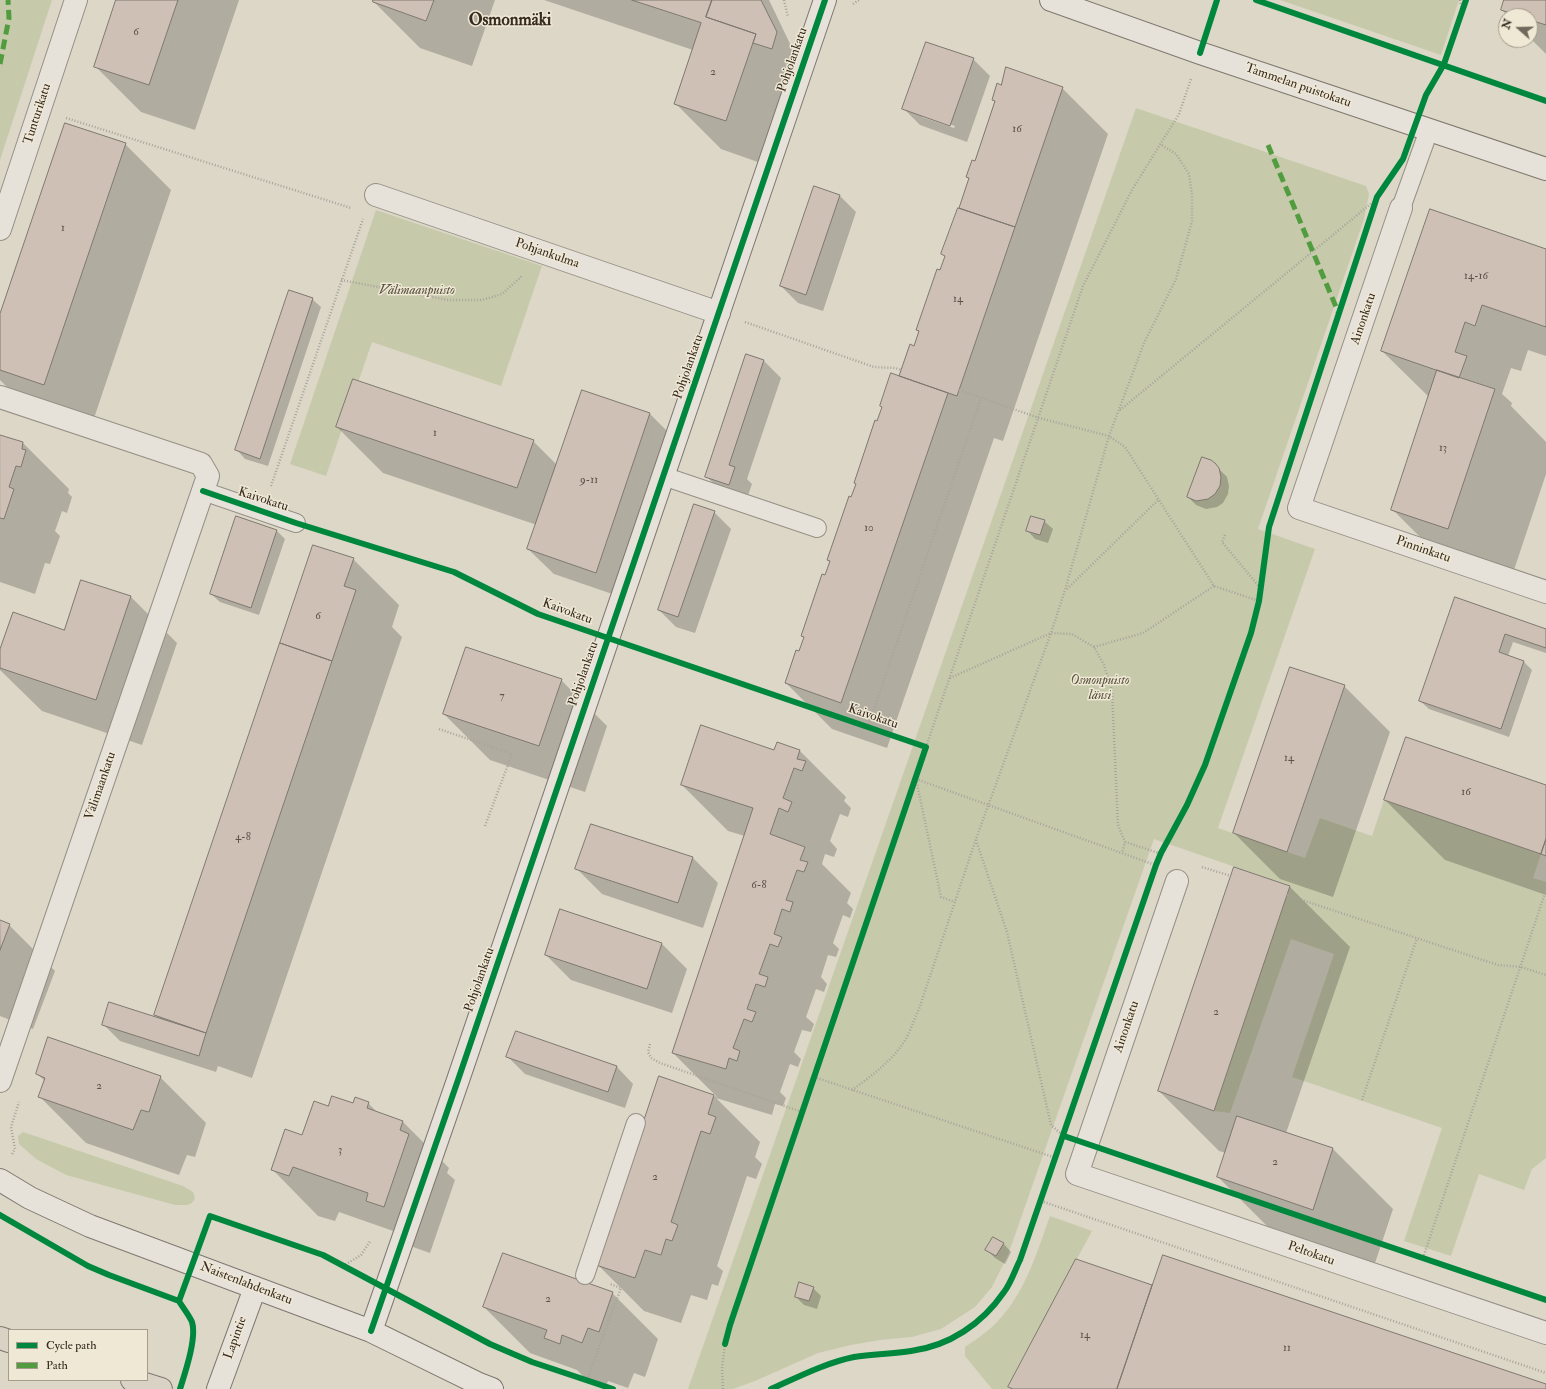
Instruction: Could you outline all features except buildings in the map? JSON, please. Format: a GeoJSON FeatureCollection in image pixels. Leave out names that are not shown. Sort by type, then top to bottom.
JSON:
{"type":"FeatureCollection","features":[{"type":"Feature","properties":{"kind":"main road"},"geometry":{"type":"LineString","coordinates":[[135,1381],[161,1389]]}},
{"type":"Feature","properties":{"kind":"street","name":"Tunturikatu"},"geometry":{"type":"LineString","coordinates":[[0,229],[76,0]]}},
{"type":"Feature","properties":{"kind":"street","name":"Pohjolankatu"},"geometry":{"type":"LineString","coordinates":[[371,1331],[825,0]]}},
{"type":"Feature","properties":{"kind":"street","name":"Tammelan puistokatu"},"geometry":{"type":"LineString","coordinates":[[1051,0],[1546,169]]}},
{"type":"Feature","properties":{"kind":"street","name":"Pohjankulma"},"geometry":{"type":"LineString","coordinates":[[370,204],[541,252],[718,313]]}},
{"type":"Feature","properties":{"kind":"street","name":"Ainonkatu"},"geometry":{"type":"LineString","coordinates":[[1299,508],[1401,208]]}},
{"type":"Feature","properties":{"kind":"street"},"geometry":{"type":"LineString","coordinates":[[0,397],[201,464],[208,476],[203,491]]}},
{"type":"Feature","properties":{"kind":"street","name":"Välimaankatu"},"geometry":{"type":"LineString","coordinates":[[0,1080],[203,491]]}},
{"type":"Feature","properties":{"kind":"street","name":"Pinninkatu"},"geometry":{"type":"LineString","coordinates":[[1299,508],[1546,592]]}},
{"type":"Feature","properties":{"kind":"street","name":"Ainonkatu"},"geometry":{"type":"LineString","coordinates":[[1077,1174],[1177,880]]}},
{"type":"Feature","properties":{"kind":"street","name":"Peltokatu"},"geometry":{"type":"LineString","coordinates":[[1077,1174],[1546,1333]]}},
{"type":"Feature","properties":{"kind":"street","name":"Naistenlahdenkatu"},"geometry":{"type":"LineString","coordinates":[[0,1180],[30,1198],[90,1226],[371,1331],[492,1389]]}},
{"type":"Feature","properties":{"kind":"street","name":"Lapintie"},"geometry":{"type":"LineString","coordinates":[[218,1389],[255,1288]]}},
{"type":"Feature","properties":{"kind":"lane","name":"Ainonkatu"},"geometry":{"type":"LineString","coordinates":[[1401,208],[1429,130]]}},
{"type":"Feature","properties":{"kind":"lane"},"geometry":{"type":"LineString","coordinates":[[663,476],[817,528]]}},
{"type":"Feature","properties":{"kind":"lane","name":"Kaivokatu"},"geometry":{"type":"LineString","coordinates":[[203,491],[296,523]]}},
{"type":"Feature","properties":{"kind":"lane"},"geometry":{"type":"LineString","coordinates":[[585,1275],[636,1123]]}},
{"type":"Feature","properties":{"kind":"path"},"geometry":{"type":"LineString","coordinates":[[1460,0],[1462,10]]}},
{"type":"Feature","properties":{"kind":"path"},"geometry":{"type":"LineString","coordinates":[[1460,17],[1466,0]]}},
{"type":"Feature","properties":{"kind":"path"},"geometry":{"type":"LineString","coordinates":[[919,744],[925,750],[1083,286],[1132,190],[1179,114],[1200,52]]}},
{"type":"Feature","properties":{"kind":"path"},"geometry":{"type":"LineString","coordinates":[[64,117],[370,204],[341,280],[262,511]]}},
{"type":"Feature","properties":{"kind":"path"},"geometry":{"type":"LineString","coordinates":[[852,1090],[877,1071],[893,1055],[907,1036],[919,1009],[976,839],[1066,590],[1109,436],[1144,343],[1176,279],[1192,221],[1192,195],[1189,174],[1176,154],[1160,144]]}},
{"type":"Feature","properties":{"kind":"path"},"geometry":{"type":"LineString","coordinates":[[1119,411],[1378,198]]}},
{"type":"Feature","properties":{"kind":"path"},"geometry":{"type":"LineString","coordinates":[[1373,212],[1378,198]]}},
{"type":"Feature","properties":{"kind":"path"},"geometry":{"type":"LineString","coordinates":[[341,280],[448,300],[482,300],[502,294],[523,275],[541,252]]}},
{"type":"Feature","properties":{"kind":"path"},"geometry":{"type":"LineString","coordinates":[[741,321],[874,367],[895,368],[902,370]]}},
{"type":"Feature","properties":{"kind":"path"},"geometry":{"type":"LineString","coordinates":[[958,390],[1039,418],[1109,436],[1125,447],[1214,586],[1258,604],[1262,581]]}},
{"type":"Feature","properties":{"kind":"path"},"geometry":{"type":"LineString","coordinates":[[868,727],[981,398]]}},
{"type":"Feature","properties":{"kind":"path"},"geometry":{"type":"LineString","coordinates":[[1066,590],[1158,500]]}},
{"type":"Feature","properties":{"kind":"path"},"geometry":{"type":"LineString","coordinates":[[1225,535],[1222,542],[1261,588]]}},
{"type":"Feature","properties":{"kind":"path"},"geometry":{"type":"LineString","coordinates":[[1094,648],[1143,633],[1214,586]]}},
{"type":"Feature","properties":{"kind":"path"},"geometry":{"type":"LineString","coordinates":[[949,678],[1051,634],[1072,634],[1094,648],[1104,665],[1112,692],[1118,825],[1125,842],[1122,853]]}},
{"type":"Feature","properties":{"kind":"path"},"geometry":{"type":"LineString","coordinates":[[439,729],[512,754],[485,826]]}},
{"type":"Feature","properties":{"kind":"path"},"geometry":{"type":"LineString","coordinates":[[917,776],[988,805],[1156,865]]}},
{"type":"Feature","properties":{"kind":"path"},"geometry":{"type":"LineString","coordinates":[[910,794],[917,776]]}},
{"type":"Feature","properties":{"kind":"path"},"geometry":{"type":"LineString","coordinates":[[917,776],[941,897],[955,902]]}},
{"type":"Feature","properties":{"kind":"path"},"geometry":{"type":"LineString","coordinates":[[976,839],[1007,932],[1051,1124],[1087,1144]]}},
{"type":"Feature","properties":{"kind":"path"},"geometry":{"type":"LineString","coordinates":[[1125,842],[1161,853]]}},
{"type":"Feature","properties":{"kind":"path"},"geometry":{"type":"LineString","coordinates":[[1153,872],[1164,846]]}},
{"type":"Feature","properties":{"kind":"path"},"geometry":{"type":"LineString","coordinates":[[1423,1258],[1546,890]]}},
{"type":"Feature","properties":{"kind":"path"},"geometry":{"type":"LineString","coordinates":[[1288,895],[1498,965],[1521,966],[1546,975]]}},
{"type":"Feature","properties":{"kind":"path"},"geometry":{"type":"LineString","coordinates":[[1362,1100],[1416,938]]}},
{"type":"Feature","properties":{"kind":"path"},"geometry":{"type":"LineString","coordinates":[[650,1044],[648,1052],[650,1058],[660,1063],[802,1112]]}},
{"type":"Feature","properties":{"kind":"path"},"geometry":{"type":"LineString","coordinates":[[812,1084],[817,1070]]}},
{"type":"Feature","properties":{"kind":"path"},"geometry":{"type":"LineString","coordinates":[[814,1077],[1056,1158]]}},
{"type":"Feature","properties":{"kind":"path"},"geometry":{"type":"LineString","coordinates":[[800,1119],[804,1105]]}},
{"type":"Feature","properties":{"kind":"path"},"geometry":{"type":"LineString","coordinates":[[1065,1133],[1053,1166],[1077,1174]]}},
{"type":"Feature","properties":{"kind":"path"},"geometry":{"type":"LineString","coordinates":[[1038,1208],[1044,1194]]}},
{"type":"Feature","properties":{"kind":"path"},"geometry":{"type":"LineString","coordinates":[[1041,1201],[1546,1372]]}},
{"type":"Feature","properties":{"kind":"path"},"geometry":{"type":"LineString","coordinates":[[1415,1255],[1430,1260]]}},
{"type":"Feature","properties":{"kind":"path"},"geometry":{"type":"LineString","coordinates":[[336,1263],[386,1289]]}},
{"type":"Feature","properties":{"kind":"path"},"geometry":{"type":"LineString","coordinates":[[580,1378],[591,1381],[620,1288],[585,1275]]}},
{"type":"Feature","properties":{"kind":"path"},"geometry":{"type":"LineString","coordinates":[[723,1389],[722,1368],[725,1341]]}},
{"type":"Feature","properties":{"kind":"green space"},"geometry":{"type":"Polygon","coordinates":[[[0,0],[52,0],[0,160],[0,0]]]}},
{"type":"Feature","properties":{"kind":"green space"},"geometry":{"type":"Polygon","coordinates":[[[1280,0],[1459,0],[1441,55],[1280,0]]]}},
{"type":"Feature","properties":{"kind":"green space","name":"Osmonpuisto länsi"},"geometry":{"type":"Polygon","coordinates":[[[1136,108],[1366,186],[1369,194],[1364,219],[1258,529],[1315,549],[1218,828],[1305,858],[1320,818],[1372,836],[1384,800],[1541,854],[1533,878],[1546,882],[1546,1158],[1532,1169],[1524,1190],[1479,1174],[1451,1256],[1404,1241],[1442,1128],[1292,1077],[1334,954],[1291,939],[1230,1113],[1214,1111],[1290,886],[1154,839],[1008,1255],[992,1287],[975,1307],[941,1329],[912,1337],[880,1340],[818,1353],[755,1381],[733,1389],[688,1389],[1136,108]]]}},
{"type":"Feature","properties":{"kind":"green space","name":"Välimaanpuisto"},"geometry":{"type":"Polygon","coordinates":[[[376,210],[542,266],[501,386],[372,342],[326,476],[290,464],[376,210]]]}},
{"type":"Feature","properties":{"kind":"green space"},"geometry":{"type":"Polygon","coordinates":[[[23,1132],[183,1186],[193,1192],[195,1198],[192,1203],[187,1205],[175,1205],[66,1175],[36,1159],[19,1144],[18,1136],[23,1132]]]}},
{"type":"Feature","properties":{"kind":"green space"},"geometry":{"type":"Polygon","coordinates":[[[1050,1216],[1092,1231],[1008,1387],[1013,1389],[992,1389],[965,1356],[965,1347],[992,1327],[1013,1302],[1028,1275],[1050,1216]]]}},
{"type":"Feature","properties":{"kind":"marked path"},"geometry":{"type":"LineString","coordinates":[[0,64],[9,18],[8,0]]}},
{"type":"Feature","properties":{"kind":"marked path"},"geometry":{"type":"LineString","coordinates":[[1268,145],[1339,314]]}},
{"type":"Feature","properties":{"kind":"cycle path"},"geometry":{"type":"LineString","coordinates":[[371,1331],[458,1080],[825,0]]}},
{"type":"Feature","properties":{"kind":"cycle path"},"geometry":{"type":"LineString","coordinates":[[1200,53],[1217,0]]}},
{"type":"Feature","properties":{"kind":"cycle path"},"geometry":{"type":"LineString","coordinates":[[1256,0],[1546,101]]}},
{"type":"Feature","properties":{"kind":"cycle path"},"geometry":{"type":"LineString","coordinates":[[771,1389],[812,1371],[843,1360],[854,1357],[904,1352],[925,1348],[951,1339],[964,1332],[986,1314],[1011,1281],[1020,1260],[1156,865],[1187,805],[1205,765],[1251,633],[1259,601],[1269,527],[1377,197],[1403,159],[1426,95],[1444,64],[1466,0]]}},
{"type":"Feature","properties":{"kind":"cycle path"},"geometry":{"type":"LineString","coordinates":[[203,491],[296,523],[454,572],[538,614],[926,747],[730,1325],[725,1344]]}},
{"type":"Feature","properties":{"kind":"cycle path"},"geometry":{"type":"LineString","coordinates":[[1064,1136],[1546,1300]]}},
{"type":"Feature","properties":{"kind":"cycle path"},"geometry":{"type":"LineString","coordinates":[[0,1215],[88,1266],[179,1301]]}},
{"type":"Feature","properties":{"kind":"cycle path"},"geometry":{"type":"LineString","coordinates":[[180,1389],[190,1356],[193,1329],[191,1319],[179,1301],[210,1216],[323,1255],[490,1344],[532,1362],[613,1389]]}},
{"type":"Feature","properties":{"kind":"district","name":"Osmonmäki"},"geometry":{"type":"Point","coordinates":[510,21]}}]}
